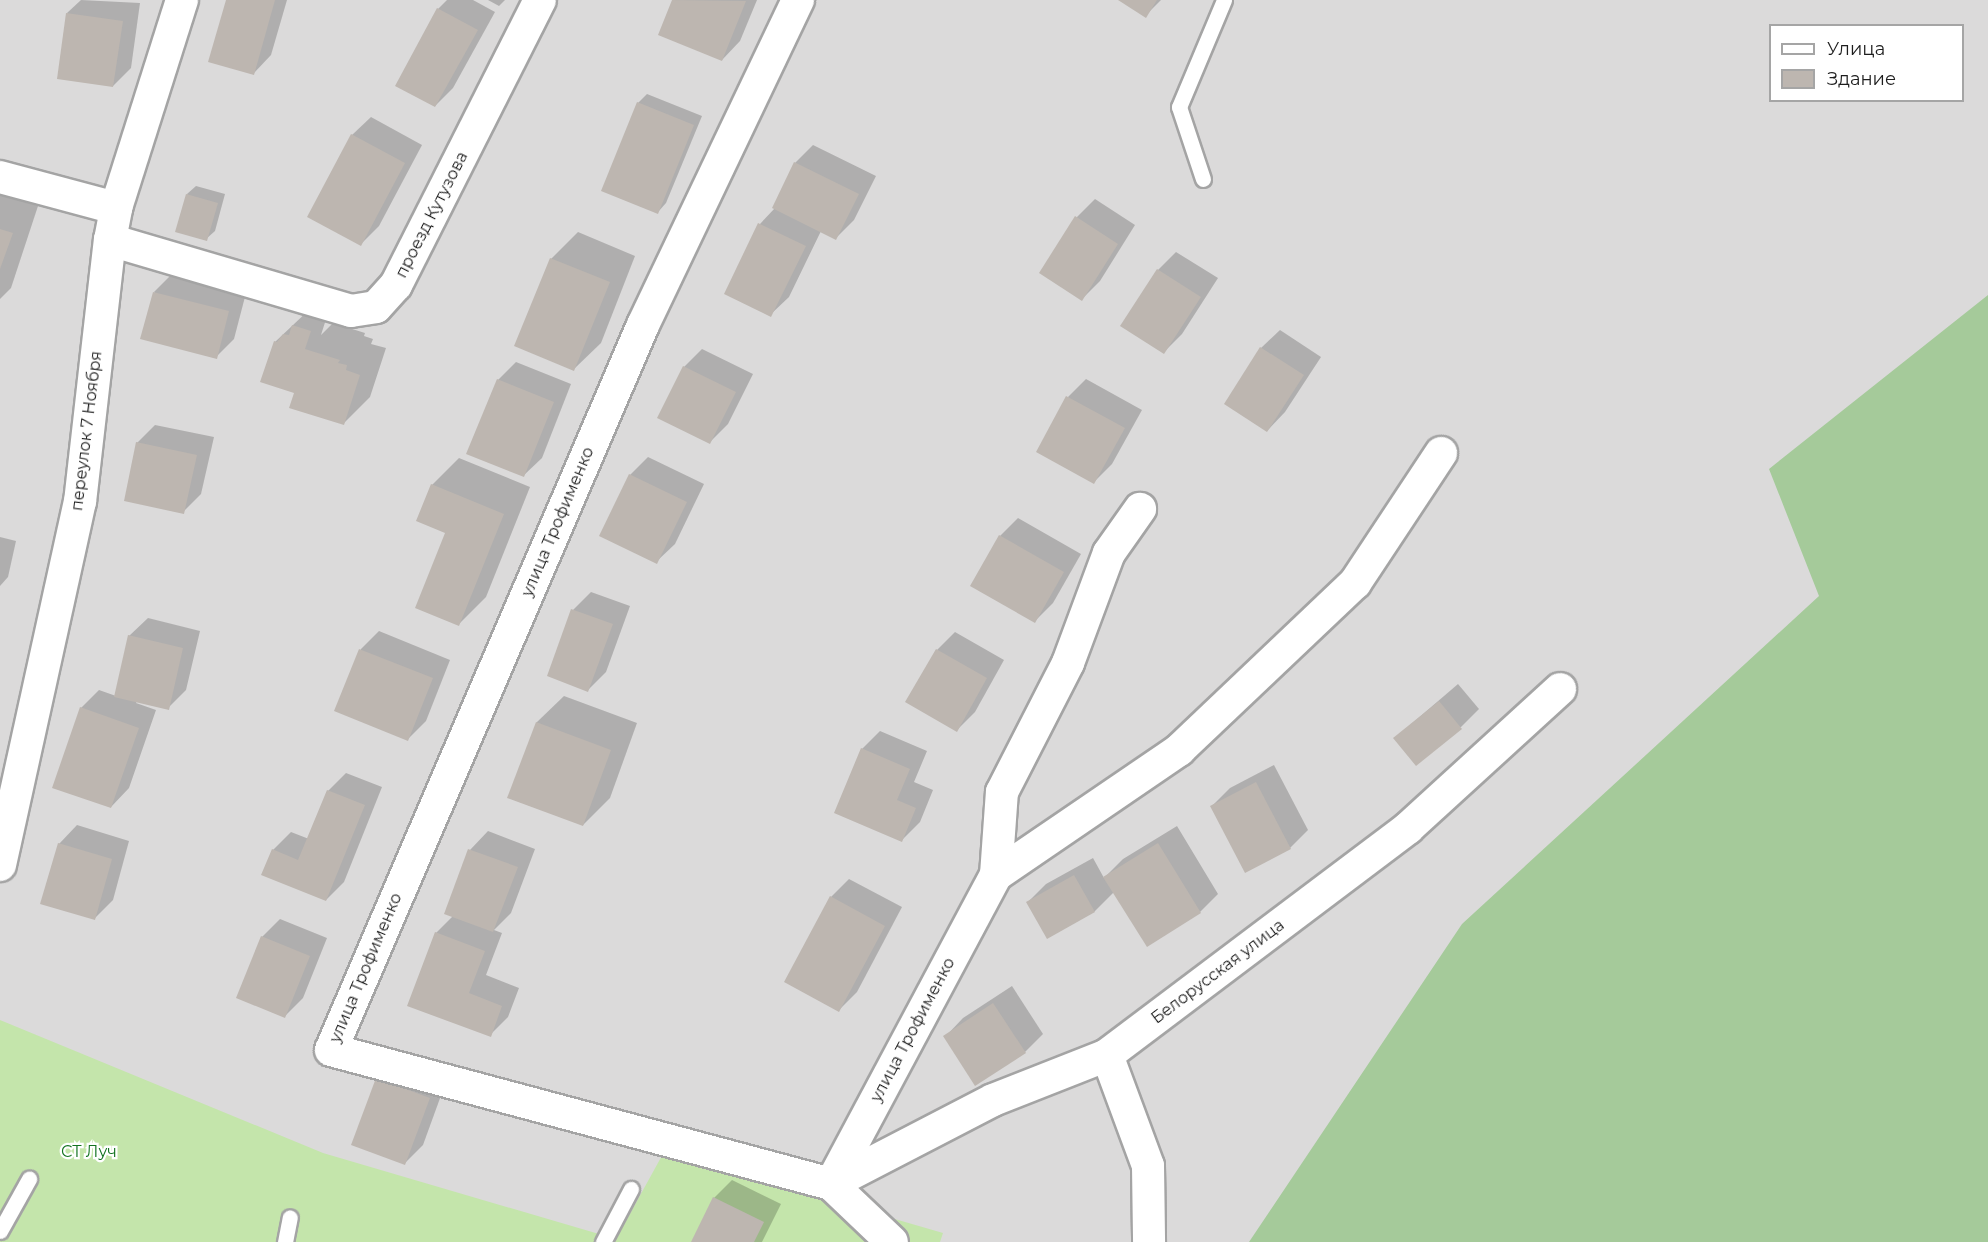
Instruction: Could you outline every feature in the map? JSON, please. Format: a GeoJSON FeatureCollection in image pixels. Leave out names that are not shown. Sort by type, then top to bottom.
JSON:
{"type":"FeatureCollection","features":[{"type":"Feature","properties":{"kind":"street","name":"переулок 7 Ноября"},"geometry":{"type":"LineString","coordinates":[[0,865],[80,501],[110,240],[116,208],[182,0]]}},
{"type":"Feature","properties":{"kind":"street","name":"проезд Кутузова"},"geometry":{"type":"LineString","coordinates":[[110,240],[351,311],[376,307],[396,285],[540,0]]}},
{"type":"Feature","properties":{"kind":"street","name":"улица Трофименко"},"geometry":{"type":"LineString","coordinates":[[798,0],[643,325],[331,1050],[831,1184],[996,875]]}},
{"type":"Feature","properties":{"kind":"street"},"geometry":{"type":"LineString","coordinates":[[0,177],[116,208]]}},
{"type":"Feature","properties":{"kind":"street"},"geometry":{"type":"LineString","coordinates":[[996,875],[1179,750],[1355,583],[1441,453]]}},
{"type":"Feature","properties":{"kind":"street"},"geometry":{"type":"LineString","coordinates":[[996,875],[1002,792],[1068,663],[1108,553],[1140,509]]}},
{"type":"Feature","properties":{"kind":"street","name":"Белорусская улица"},"geometry":{"type":"LineString","coordinates":[[831,1184],[993,1100],[1107,1055],[1408,828],[1560,689]]}},
{"type":"Feature","properties":{"kind":"street"},"geometry":{"type":"LineString","coordinates":[[1107,1055],[1148,1166],[1149,1242]]}},
{"type":"Feature","properties":{"kind":"street"},"geometry":{"type":"LineString","coordinates":[[831,1184],[892,1242]]}},
{"type":"Feature","properties":{"kind":"lane"},"geometry":{"type":"LineString","coordinates":[[1203,180],[1179,108],[1224,0]]}},
{"type":"Feature","properties":{"kind":"lane"},"geometry":{"type":"LineString","coordinates":[[0,1231],[29,1179]]}},
{"type":"Feature","properties":{"kind":"lane"},"geometry":{"type":"LineString","coordinates":[[603,1242],[631,1189]]}},
{"type":"Feature","properties":{"kind":"lane"},"geometry":{"type":"LineString","coordinates":[[285,1242],[290,1217]]}},
{"type":"Feature","properties":{"kind":"shaded area"},"geometry":{"type":"Polygon","coordinates":[[[0,0],[1988,0],[1988,1242],[0,1242],[0,0]]]}},
{"type":"Feature","properties":{"kind":"green space"},"geometry":{"type":"Polygon","coordinates":[[[1988,295],[1988,1242],[1249,1242],[1462,924],[1819,596],[1769,469],[1988,295]]]}},
{"type":"Feature","properties":{"kind":"green space","name":"СТ Луч"},"geometry":{"type":"Polygon","coordinates":[[[0,1020],[323,1153],[616,1239],[664,1152],[943,1233],[940,1242],[0,1242],[0,1020]]]}},
{"type":"Feature","properties":{"kind":"building"},"geometry":{"type":"Polygon","coordinates":[[[226,0],[275,0],[254,75],[208,62],[226,0]]]}},
{"type":"Feature","properties":{"kind":"building"},"geometry":{"type":"Polygon","coordinates":[[[672,0],[746,1],[722,61],[658,35],[672,0]]]}},
{"type":"Feature","properties":{"kind":"building"},"geometry":{"type":"Polygon","coordinates":[[[1118,0],[1157,0],[1146,18],[1118,0]]]}},
{"type":"Feature","properties":{"kind":"building"},"geometry":{"type":"Polygon","coordinates":[[[437,8],[478,30],[435,107],[395,86],[437,8]]]}},
{"type":"Feature","properties":{"kind":"building"},"geometry":{"type":"Polygon","coordinates":[[[66,13],[123,21],[113,87],[57,79],[66,13]]]}},
{"type":"Feature","properties":{"kind":"building"},"geometry":{"type":"Polygon","coordinates":[[[637,102],[694,125],[658,214],[601,191],[637,102]]]}},
{"type":"Feature","properties":{"kind":"building"},"geometry":{"type":"Polygon","coordinates":[[[351,134],[405,163],[361,246],[307,217],[351,134]]]}},
{"type":"Feature","properties":{"kind":"building"},"geometry":{"type":"Polygon","coordinates":[[[794,162],[859,194],[836,240],[772,208],[794,162]]]}},
{"type":"Feature","properties":{"kind":"building"},"geometry":{"type":"Polygon","coordinates":[[[186,194],[218,203],[207,241],[175,232],[186,194]]]}},
{"type":"Feature","properties":{"kind":"building"},"geometry":{"type":"Polygon","coordinates":[[[1075,216],[1118,244],[1082,301],[1039,273],[1075,216]]]}},
{"type":"Feature","properties":{"kind":"building"},"geometry":{"type":"Polygon","coordinates":[[[758,223],[806,246],[771,317],[724,294],[758,223]]]}},
{"type":"Feature","properties":{"kind":"building"},"geometry":{"type":"Polygon","coordinates":[[[0,229],[13,233],[0,269],[0,229]]]}},
{"type":"Feature","properties":{"kind":"building"},"geometry":{"type":"Polygon","coordinates":[[[550,258],[610,282],[574,371],[514,346],[550,258]]]}},
{"type":"Feature","properties":{"kind":"building"},"geometry":{"type":"Polygon","coordinates":[[[1157,269],[1201,297],[1164,354],[1120,326],[1157,269]]]}},
{"type":"Feature","properties":{"kind":"building"},"geometry":{"type":"Polygon","coordinates":[[[153,292],[229,311],[217,359],[140,339],[153,292]]]}},
{"type":"Feature","properties":{"kind":"building"},"geometry":{"type":"Polygon","coordinates":[[[292,325],[311,331],[305,349],[340,360],[338,363],[347,365],[346,370],[360,375],[344,425],[289,408],[294,393],[260,382],[274,341],[277,342],[283,334],[289,335],[292,325]]]}},
{"type":"Feature","properties":{"kind":"building"},"geometry":{"type":"Polygon","coordinates":[[[1260,347],[1304,375],[1267,432],[1224,404],[1260,347]]]}},
{"type":"Feature","properties":{"kind":"building"},"geometry":{"type":"Polygon","coordinates":[[[683,366],[736,392],[710,444],[657,418],[683,366]]]}},
{"type":"Feature","properties":{"kind":"building"},"geometry":{"type":"Polygon","coordinates":[[[497,379],[554,402],[524,477],[466,454],[497,379]]]}},
{"type":"Feature","properties":{"kind":"building"},"geometry":{"type":"Polygon","coordinates":[[[1066,396],[1125,428],[1094,484],[1036,452],[1066,396]]]}},
{"type":"Feature","properties":{"kind":"building"},"geometry":{"type":"Polygon","coordinates":[[[136,442],[197,455],[184,514],[124,501],[136,442]]]}},
{"type":"Feature","properties":{"kind":"building"},"geometry":{"type":"Polygon","coordinates":[[[629,474],[687,502],[657,564],[599,536],[629,474]]]}},
{"type":"Feature","properties":{"kind":"building"},"geometry":{"type":"Polygon","coordinates":[[[431,484],[504,514],[459,626],[415,608],[445,533],[416,521],[431,484]]]}},
{"type":"Feature","properties":{"kind":"building"},"geometry":{"type":"Polygon","coordinates":[[[999,535],[1064,572],[1035,623],[970,586],[999,535]]]}},
{"type":"Feature","properties":{"kind":"building"},"geometry":{"type":"Polygon","coordinates":[[[571,609],[613,624],[588,692],[547,676],[571,609]]]}},
{"type":"Feature","properties":{"kind":"building"},"geometry":{"type":"Polygon","coordinates":[[[128,635],[183,648],[169,710],[114,697],[128,635]]]}},
{"type":"Feature","properties":{"kind":"building"},"geometry":{"type":"Polygon","coordinates":[[[359,649],[433,678],[408,741],[334,711],[359,649]]]}},
{"type":"Feature","properties":{"kind":"building"},"geometry":{"type":"Polygon","coordinates":[[[936,649],[987,678],[957,732],[905,702],[936,649]]]}},
{"type":"Feature","properties":{"kind":"building"},"geometry":{"type":"Polygon","coordinates":[[[1439,701],[1462,729],[1416,766],[1393,738],[1439,701]]]}},
{"type":"Feature","properties":{"kind":"building"},"geometry":{"type":"Polygon","coordinates":[[[80,707],[139,728],[111,808],[52,788],[80,707]]]}},
{"type":"Feature","properties":{"kind":"building"},"geometry":{"type":"Polygon","coordinates":[[[536,722],[611,750],[583,826],[507,798],[536,722]]]}},
{"type":"Feature","properties":{"kind":"building"},"geometry":{"type":"Polygon","coordinates":[[[861,748],[910,769],[897,800],[916,808],[902,842],[834,813],[861,748]]]}},
{"type":"Feature","properties":{"kind":"building"},"geometry":{"type":"Polygon","coordinates":[[[1256,782],[1291,849],[1245,873],[1210,806],[1256,782]]]}},
{"type":"Feature","properties":{"kind":"building"},"geometry":{"type":"Polygon","coordinates":[[[327,790],[365,805],[326,901],[261,875],[272,849],[298,860],[327,790]]]}},
{"type":"Feature","properties":{"kind":"building"},"geometry":{"type":"Polygon","coordinates":[[[58,843],[112,859],[95,920],[40,904],[58,843]]]}},
{"type":"Feature","properties":{"kind":"building"},"geometry":{"type":"Polygon","coordinates":[[[1158,843],[1201,913],[1147,947],[1103,877],[1158,843]]]}},
{"type":"Feature","properties":{"kind":"building"},"geometry":{"type":"Polygon","coordinates":[[[468,849],[518,867],[493,932],[444,914],[468,849]]]}},
{"type":"Feature","properties":{"kind":"building"},"geometry":{"type":"Polygon","coordinates":[[[1074,875],[1095,912],[1047,939],[1026,902],[1074,875]]]}},
{"type":"Feature","properties":{"kind":"building"},"geometry":{"type":"Polygon","coordinates":[[[830,896],[885,926],[839,1012],[784,982],[830,896]]]}},
{"type":"Feature","properties":{"kind":"building"},"geometry":{"type":"Polygon","coordinates":[[[435,932],[485,951],[469,993],[502,1006],[491,1037],[407,1006],[435,932]]]}},
{"type":"Feature","properties":{"kind":"building"},"geometry":{"type":"Polygon","coordinates":[[[261,936],[310,956],[285,1018],[236,998],[261,936]]]}},
{"type":"Feature","properties":{"kind":"building"},"geometry":{"type":"Polygon","coordinates":[[[993,1003],[1026,1053],[975,1086],[943,1036],[993,1003]]]}},
{"type":"Feature","properties":{"kind":"building"},"geometry":{"type":"Polygon","coordinates":[[[376,1078],[430,1098],[405,1165],[351,1145],[376,1078]]]}},
{"type":"Feature","properties":{"kind":"building"},"geometry":{"type":"Polygon","coordinates":[[[713,1197],[764,1222],[754,1242],[691,1242],[713,1197]]]}}]}
